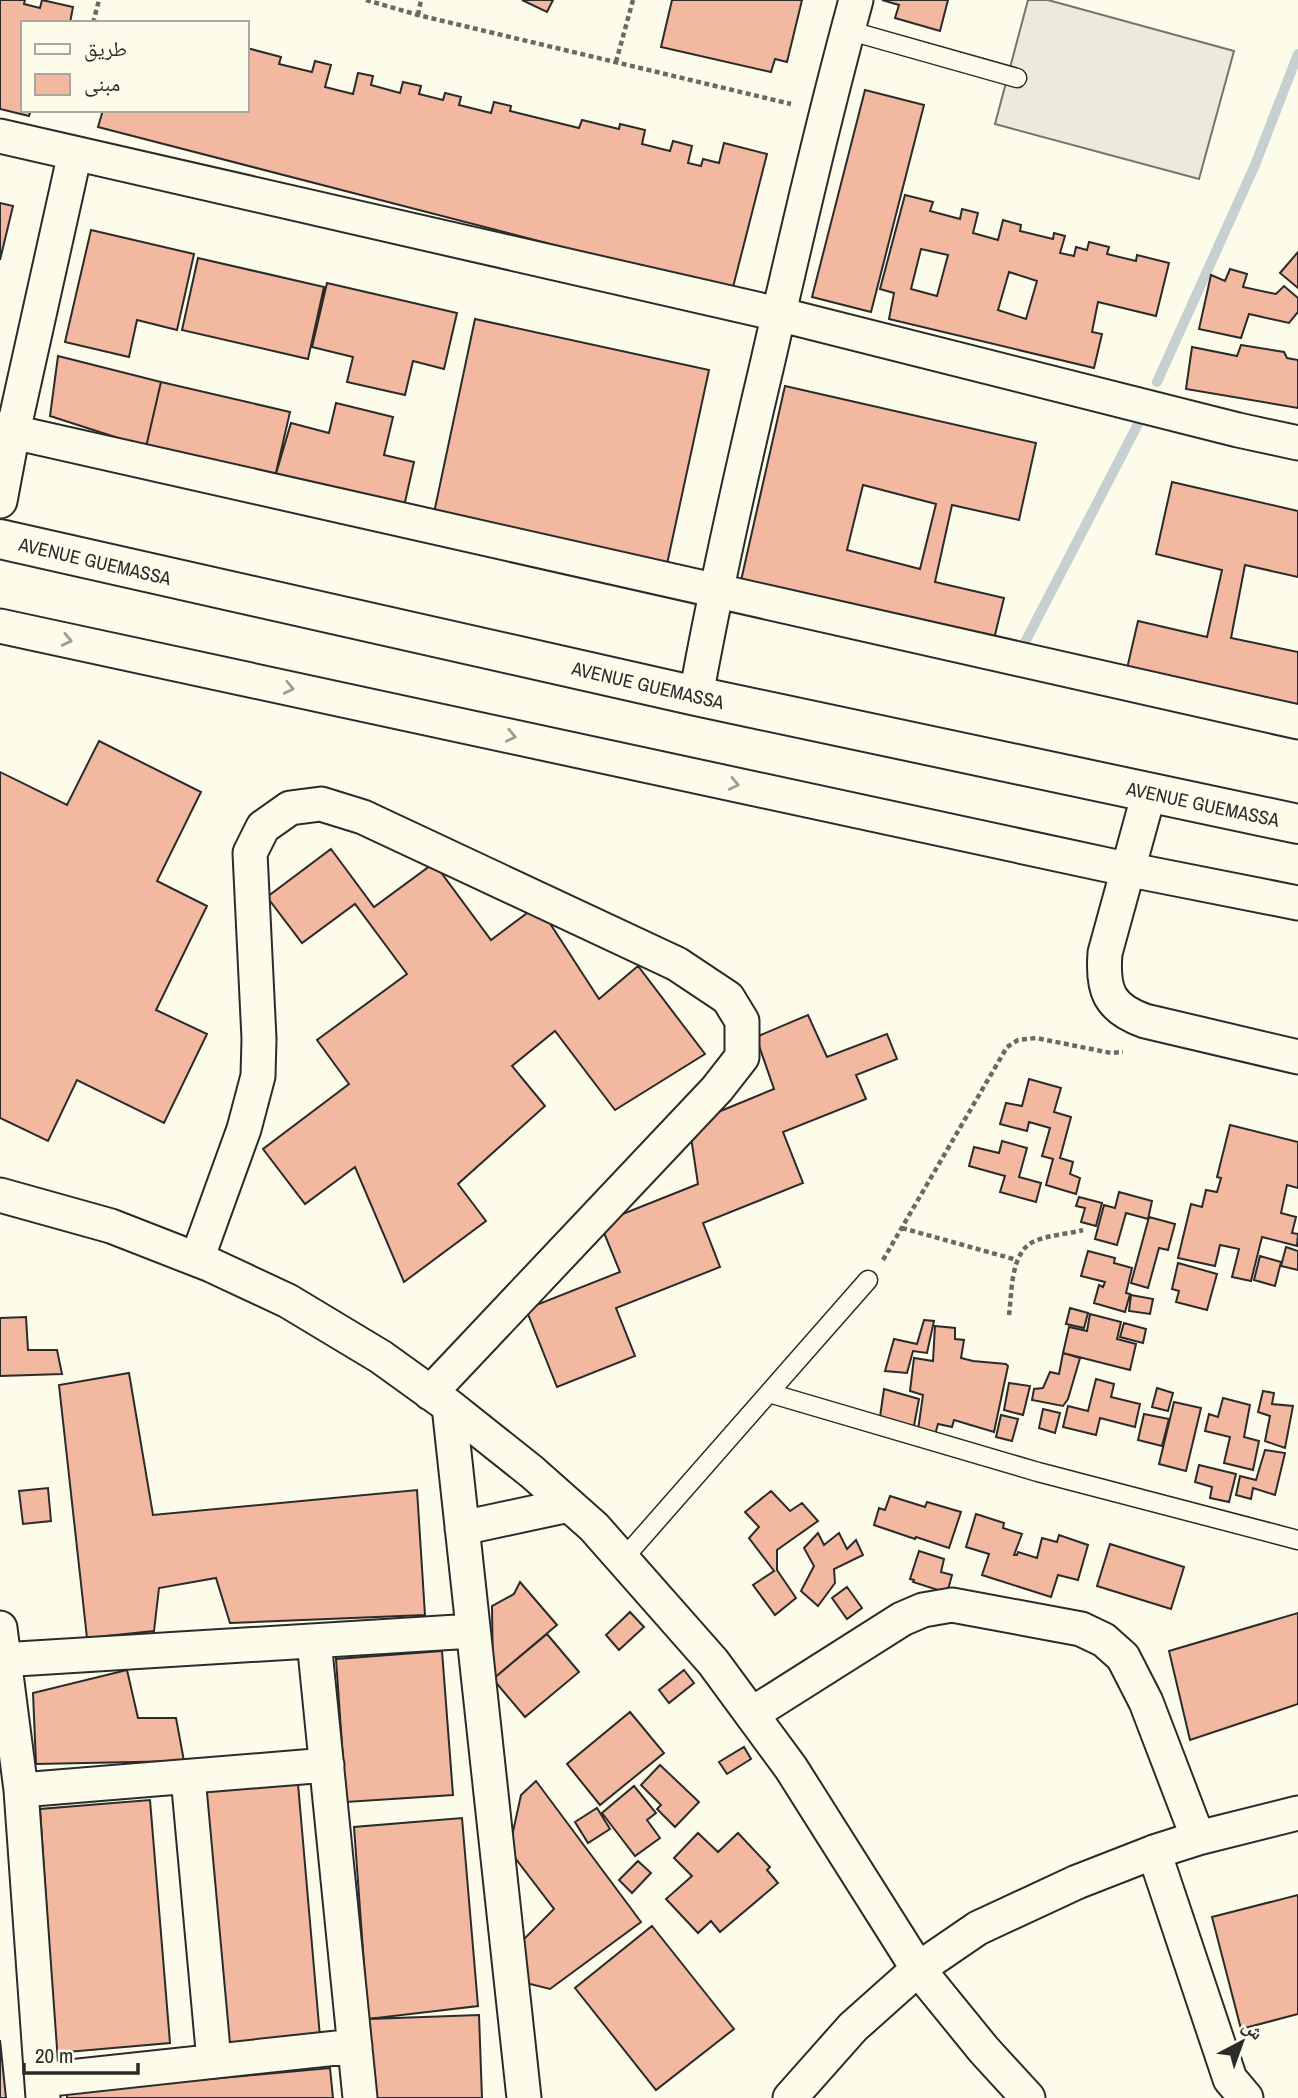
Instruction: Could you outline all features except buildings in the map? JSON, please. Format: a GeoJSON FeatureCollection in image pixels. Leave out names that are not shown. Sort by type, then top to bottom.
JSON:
{"type":"FeatureCollection","features":[{"type":"Feature","properties":{"kind":"main road","name":"AVENUE GUEMASSA"},"geometry":{"type":"LineString","coordinates":[[0,539],[696,696],[1298,824]]}},
{"type":"Feature","properties":{"kind":"street"},"geometry":{"type":"LineString","coordinates":[[696,696],[715,591],[778,314],[852,15]]}},
{"type":"Feature","properties":{"kind":"street"},"geometry":{"type":"LineString","coordinates":[[0,136],[778,314],[1224,427],[1298,443]]}},
{"type":"Feature","properties":{"kind":"street"},"geometry":{"type":"LineString","coordinates":[[0,501],[6,431],[75,153]]}},
{"type":"Feature","properties":{"kind":"street"},"geometry":{"type":"LineString","coordinates":[[6,431],[1298,722]]}},
{"type":"Feature","properties":{"kind":"street"},"geometry":{"type":"LineString","coordinates":[[0,626],[1126,869],[1298,903]]}},
{"type":"Feature","properties":{"kind":"street"},"geometry":{"type":"LineString","coordinates":[[1149,793],[1105,953],[1103,979],[1112,1002],[1127,1014],[1145,1021],[1298,1057]]}},
{"type":"Feature","properties":{"kind":"street"},"geometry":{"type":"LineString","coordinates":[[197,1259],[244,1129],[258,1076],[259,1040],[250,853],[262,827],[290,808],[321,803],[363,817],[677,964],[728,998],[742,1021],[742,1057],[717,1089],[439,1399]]}},
{"type":"Feature","properties":{"kind":"street"},"geometry":{"type":"LineString","coordinates":[[0,1195],[111,1226],[197,1259],[288,1301],[381,1357],[532,1472],[623,1559],[713,1662],[791,1768],[918,1969],[984,2050],[1028,2098]]}},
{"type":"Feature","properties":{"kind":"street"},"geometry":{"type":"LineString","coordinates":[[439,1399],[462,1528],[524,2098]]}},
{"type":"Feature","properties":{"kind":"street"},"geometry":{"type":"LineString","coordinates":[[462,1528],[569,1505]]}},
{"type":"Feature","properties":{"kind":"street"},"geometry":{"type":"LineString","coordinates":[[752,1714],[902,1619],[923,1610],[952,1605],[1081,1629],[1104,1640],[1123,1657],[1146,1702],[1198,1838]]}},
{"type":"Feature","properties":{"kind":"street"},"geometry":{"type":"LineString","coordinates":[[355,2046],[214,2061],[43,2089],[21,1790],[1,1649],[314,1641],[473,1631]]}},
{"type":"Feature","properties":{"kind":"street"},"geometry":{"type":"LineString","coordinates":[[314,1641],[360,2098]]}},
{"type":"Feature","properties":{"kind":"street"},"geometry":{"type":"LineString","coordinates":[[21,1790],[327,1765]]}},
{"type":"Feature","properties":{"kind":"street"},"geometry":{"type":"LineString","coordinates":[[188,1777],[214,2061]]}},
{"type":"Feature","properties":{"kind":"street"},"geometry":{"type":"LineString","coordinates":[[790,2098],[853,2027],[918,1969],[978,1928],[1077,1882],[1154,1852],[1298,1813]]}},
{"type":"Feature","properties":{"kind":"street"},"geometry":{"type":"LineString","coordinates":[[1154,1852],[1230,2080],[1246,2098]]}},
{"type":"Feature","properties":{"kind":"lane"},"geometry":{"type":"LineString","coordinates":[[852,15],[1017,78]]}},
{"type":"Feature","properties":{"kind":"lane"},"geometry":{"type":"LineString","coordinates":[[623,1559],[868,1280]]}},
{"type":"Feature","properties":{"kind":"lane"},"geometry":{"type":"LineString","coordinates":[[769,1393],[1038,1472],[1298,1539]]}},
{"type":"Feature","properties":{"kind":"path"},"geometry":{"type":"LineString","coordinates":[[94,21],[99,0]]}},
{"type":"Feature","properties":{"kind":"path"},"geometry":{"type":"LineString","coordinates":[[366,0],[418,15],[826,112]]}},
{"type":"Feature","properties":{"kind":"path"},"geometry":{"type":"LineString","coordinates":[[418,15],[421,0]]}},
{"type":"Feature","properties":{"kind":"path"},"geometry":{"type":"LineString","coordinates":[[615,62],[633,0]]}},
{"type":"Feature","properties":{"kind":"path"},"geometry":{"type":"LineString","coordinates":[[868,1280],[902,1228],[1007,1047],[1017,1040],[1036,1038],[1119,1053],[1132,1047],[1145,1021]]}},
{"type":"Feature","properties":{"kind":"path"},"geometry":{"type":"LineString","coordinates":[[902,1228],[1017,1260]]}},
{"type":"Feature","properties":{"kind":"path"},"geometry":{"type":"LineString","coordinates":[[1009,1315],[1017,1260],[1027,1246],[1034,1241],[1083,1230]]}},
{"type":"Feature","properties":{"kind":"shaded area"},"geometry":{"type":"Polygon","coordinates":[[[1028,0],[1048,0],[1234,51],[1199,179],[995,124],[1028,0]]]}},
{"type":"Feature","properties":{"kind":"waterway"},"geometry":{"type":"LineString","coordinates":[[1157,382],[1255,165],[1298,54]]}},
{"type":"Feature","properties":{"kind":"waterway"},"geometry":{"type":"LineString","coordinates":[[1020,652],[1138,424]]}}]}
